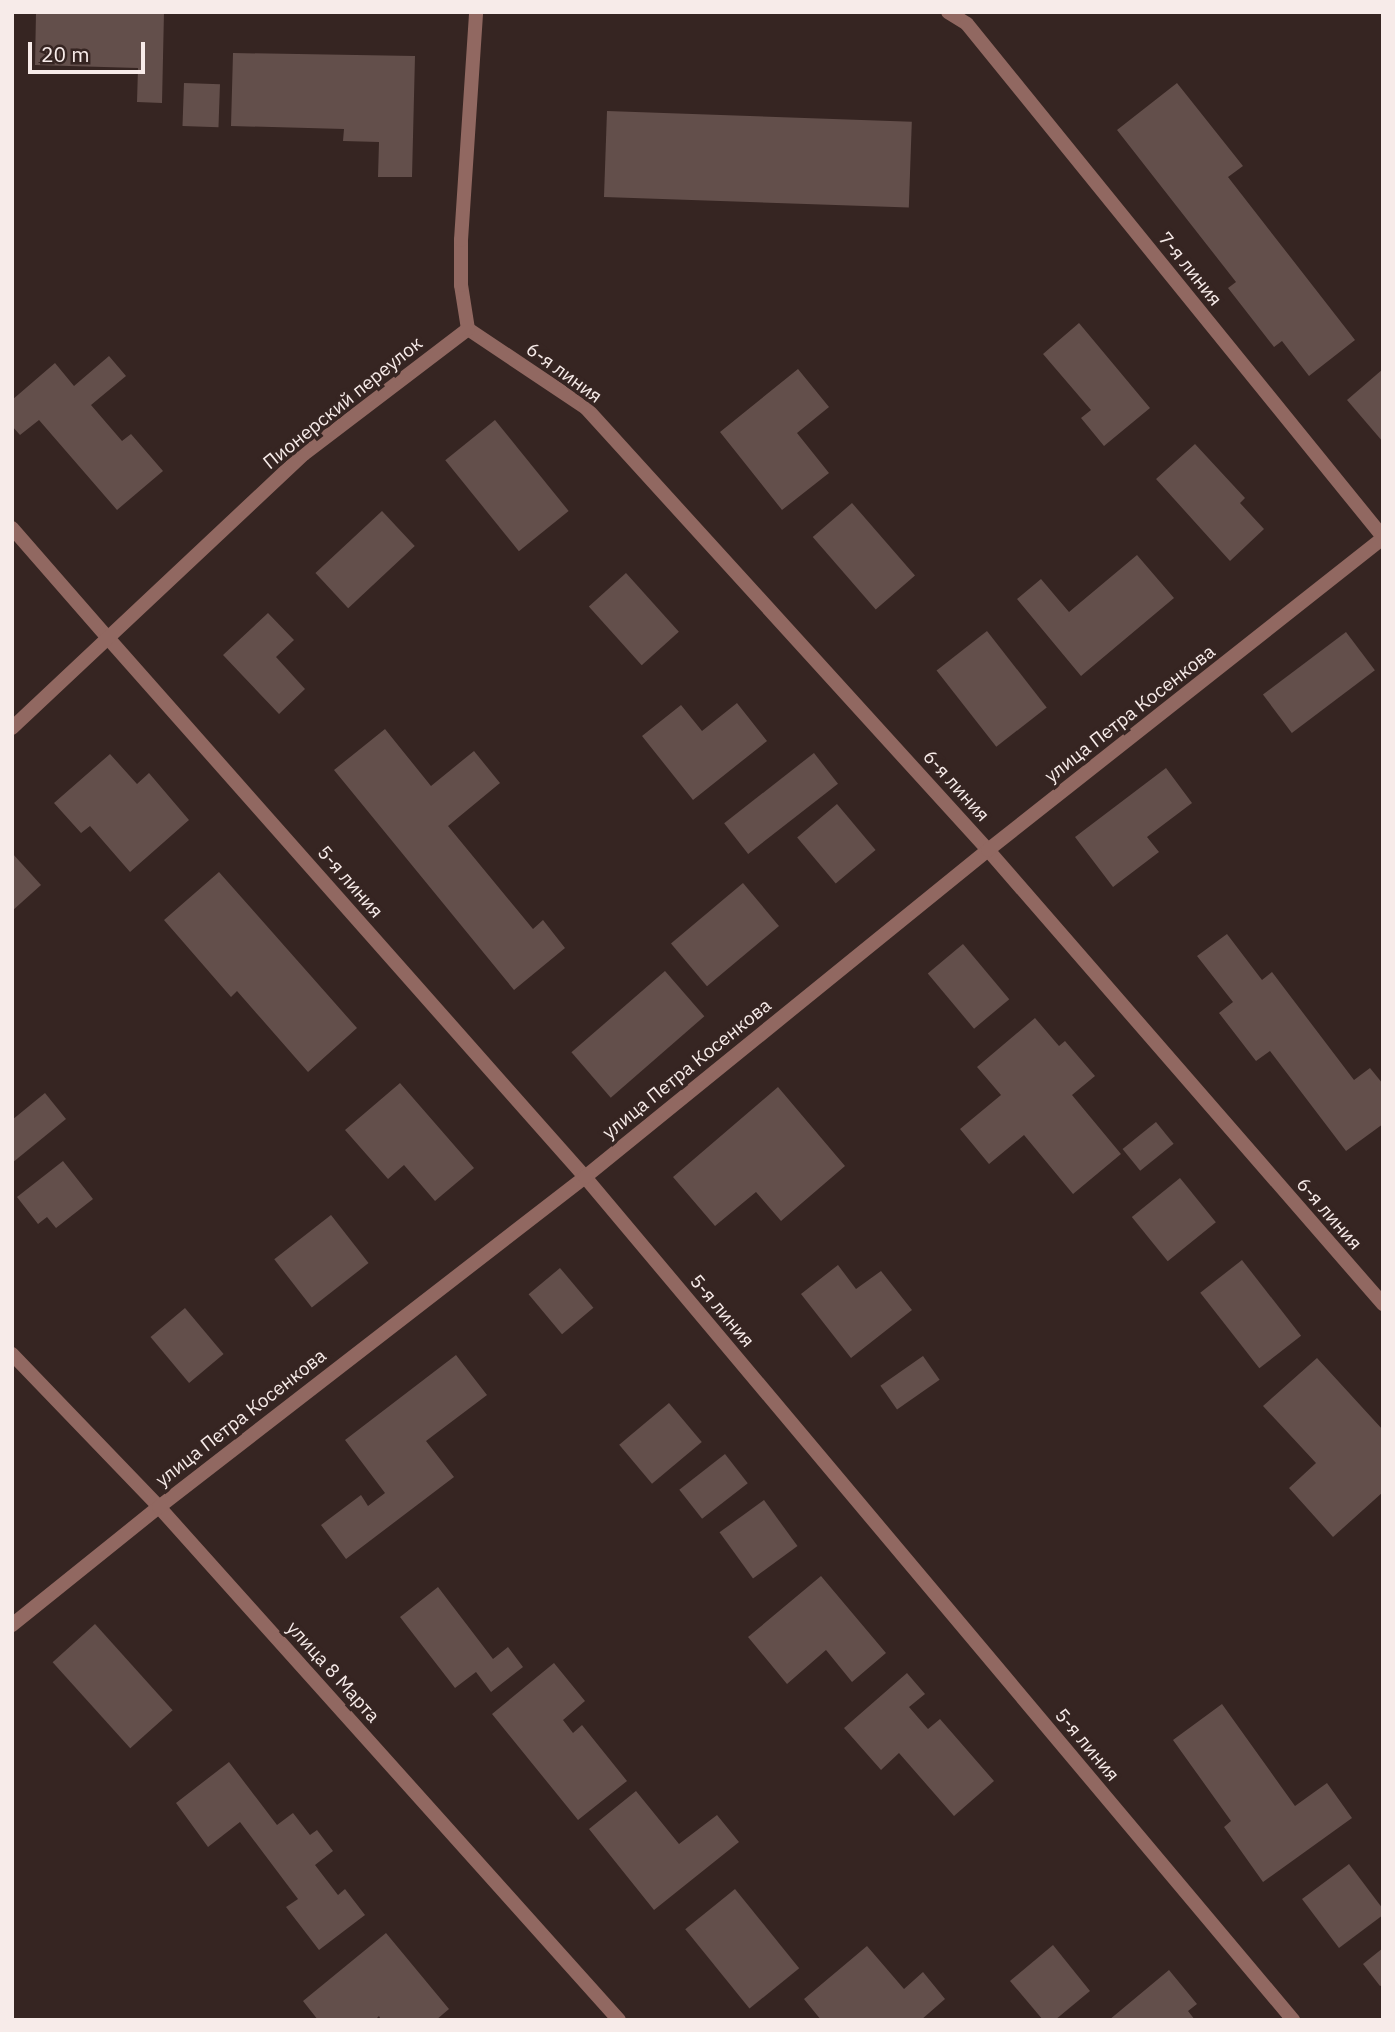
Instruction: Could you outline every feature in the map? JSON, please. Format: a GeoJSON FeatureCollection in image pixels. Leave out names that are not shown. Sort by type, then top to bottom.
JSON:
{"type":"FeatureCollection","features":[{"type":"Feature","properties":{"kind":"street"},"geometry":{"type":"LineString","coordinates":[[468,329],[460,285],[461,240],[476,12]]}},
{"type":"Feature","properties":{"kind":"street","name":"7-я линия"},"geometry":{"type":"LineString","coordinates":[[948,12],[967,18],[1383,538]]}},
{"type":"Feature","properties":{"kind":"street","name":"Пионерский переулок"},"geometry":{"type":"LineString","coordinates":[[12,728],[304,454],[468,329]]}},
{"type":"Feature","properties":{"kind":"street","name":"6-я линия"},"geometry":{"type":"LineString","coordinates":[[468,329],[586,408],[988,850],[1383,1304]]}},
{"type":"Feature","properties":{"kind":"street","name":"5-я линия"},"geometry":{"type":"LineString","coordinates":[[12,528],[585,1177],[1293,2020]]}},
{"type":"Feature","properties":{"kind":"street","name":"улица Петра Косенкова"},"geometry":{"type":"LineString","coordinates":[[12,1625],[159,1507],[585,1177],[988,850],[1383,538]]}},
{"type":"Feature","properties":{"kind":"street","name":"улица 8 Марта"},"geometry":{"type":"LineString","coordinates":[[12,1354],[159,1507],[619,2020]]}},
{"type":"Feature","properties":{"kind":"building"},"geometry":{"type":"Polygon","coordinates":[[[36,12],[164,12],[162,103],[137,102],[138,68],[35,65],[36,12]]]}},
{"type":"Feature","properties":{"kind":"building"},"geometry":{"type":"Polygon","coordinates":[[[233,53],[415,56],[412,177],[378,177],[379,142],[343,141],[344,129],[231,126],[233,53]]]}},
{"type":"Feature","properties":{"kind":"building"},"geometry":{"type":"Polygon","coordinates":[[[184,83],[220,84],[218,127],[182,126],[184,83]]]}},
{"type":"Feature","properties":{"kind":"building"},"geometry":{"type":"Polygon","coordinates":[[[1177,83],[1243,166],[1228,177],[1355,340],[1309,376],[1282,341],[1274,347],[1228,288],[1236,282],[1117,130],[1177,83]]]}},
{"type":"Feature","properties":{"kind":"building"},"geometry":{"type":"Polygon","coordinates":[[[607,111],[912,122],[909,208],[604,197],[607,111]]]}},
{"type":"Feature","properties":{"kind":"building"},"geometry":{"type":"Polygon","coordinates":[[[1079,323],[1150,408],[1104,446],[1081,418],[1091,410],[1043,354],[1079,323]]]}},
{"type":"Feature","properties":{"kind":"building"},"geometry":{"type":"Polygon","coordinates":[[[109,356],[126,376],[91,405],[122,441],[131,434],[163,471],[117,510],[39,420],[20,435],[12,426],[12,400],[55,363],[74,386],[109,356]]]}},
{"type":"Feature","properties":{"kind":"building"},"geometry":{"type":"Polygon","coordinates":[[[798,369],[829,407],[797,433],[829,473],[782,510],[720,432],[798,369]]]}},
{"type":"Feature","properties":{"kind":"building"},"geometry":{"type":"Polygon","coordinates":[[[1383,369],[1383,442],[1347,400],[1383,369]]]}},
{"type":"Feature","properties":{"kind":"building"},"geometry":{"type":"Polygon","coordinates":[[[495,420],[569,511],[519,551],[445,460],[495,420]]]}},
{"type":"Feature","properties":{"kind":"building"},"geometry":{"type":"Polygon","coordinates":[[[1195,444],[1245,498],[1240,503],[1264,529],[1230,561],[1156,479],[1195,444]]]}},
{"type":"Feature","properties":{"kind":"building"},"geometry":{"type":"Polygon","coordinates":[[[852,503],[915,575],[876,610],[813,537],[852,503]]]}},
{"type":"Feature","properties":{"kind":"building"},"geometry":{"type":"Polygon","coordinates":[[[382,511],[415,546],[348,608],[315,573],[382,511]]]}},
{"type":"Feature","properties":{"kind":"building"},"geometry":{"type":"Polygon","coordinates":[[[1137,555],[1174,598],[1081,676],[1017,599],[1041,579],[1069,612],[1137,555]]]}},
{"type":"Feature","properties":{"kind":"building"},"geometry":{"type":"Polygon","coordinates":[[[626,573],[679,632],[642,665],[589,606],[626,573]]]}},
{"type":"Feature","properties":{"kind":"building"},"geometry":{"type":"Polygon","coordinates":[[[268,613],[294,640],[276,657],[305,689],[279,714],[223,655],[268,613]]]}},
{"type":"Feature","properties":{"kind":"building"},"geometry":{"type":"Polygon","coordinates":[[[987,631],[1047,707],[996,747],[937,670],[987,631]]]}},
{"type":"Feature","properties":{"kind":"building"},"geometry":{"type":"Polygon","coordinates":[[[1346,632],[1375,670],[1292,733],[1263,695],[1346,632]]]}},
{"type":"Feature","properties":{"kind":"building"},"geometry":{"type":"Polygon","coordinates":[[[737,703],[767,741],[693,800],[642,736],[681,705],[702,731],[737,703]]]}},
{"type":"Feature","properties":{"kind":"building"},"geometry":{"type":"Polygon","coordinates":[[[385,729],[431,786],[474,751],[500,783],[448,826],[533,929],[543,920],[565,948],[514,990],[334,770],[385,729]]]}},
{"type":"Feature","properties":{"kind":"building"},"geometry":{"type":"Polygon","coordinates":[[[814,753],[838,784],[748,854],[724,823],[814,753]]]}},
{"type":"Feature","properties":{"kind":"building"},"geometry":{"type":"Polygon","coordinates":[[[110,754],[137,784],[149,773],[189,820],[130,872],[90,826],[81,833],[54,803],[110,754]]]}},
{"type":"Feature","properties":{"kind":"building"},"geometry":{"type":"Polygon","coordinates":[[[1166,768],[1192,803],[1147,837],[1159,852],[1113,887],[1075,837],[1166,768]]]}},
{"type":"Feature","properties":{"kind":"building"},"geometry":{"type":"Polygon","coordinates":[[[837,804],[876,850],[836,883],[797,837],[837,804]]]}},
{"type":"Feature","properties":{"kind":"building"},"geometry":{"type":"Polygon","coordinates":[[[12,853],[41,885],[12,911],[12,853]]]}},
{"type":"Feature","properties":{"kind":"building"},"geometry":{"type":"Polygon","coordinates":[[[219,872],[357,1028],[308,1072],[237,991],[231,997],[164,920],[219,872]]]}},
{"type":"Feature","properties":{"kind":"building"},"geometry":{"type":"Polygon","coordinates":[[[743,883],[779,926],[707,986],[671,943],[743,883]]]}},
{"type":"Feature","properties":{"kind":"building"},"geometry":{"type":"Polygon","coordinates":[[[1227,934],[1262,980],[1272,972],[1354,1080],[1370,1068],[1383,1084],[1383,1124],[1346,1151],[1270,1051],[1256,1061],[1219,1013],[1233,1002],[1197,956],[1227,934]]]}},
{"type":"Feature","properties":{"kind":"building"},"geometry":{"type":"Polygon","coordinates":[[[963,944],[1009,999],[974,1029],[928,974],[963,944]]]}},
{"type":"Feature","properties":{"kind":"building"},"geometry":{"type":"Polygon","coordinates":[[[665,971],[704,1016],[611,1098],[571,1052],[665,971]]]}},
{"type":"Feature","properties":{"kind":"building"},"geometry":{"type":"Polygon","coordinates":[[[1035,1018],[1059,1046],[1065,1041],[1095,1076],[1072,1095],[1121,1154],[1073,1194],[1024,1135],[989,1164],[960,1129],[1001,1095],[977,1067],[1035,1018]]]}},
{"type":"Feature","properties":{"kind":"building"},"geometry":{"type":"Polygon","coordinates":[[[400,1083],[474,1168],[435,1201],[404,1165],[388,1179],[345,1130],[400,1083]]]}},
{"type":"Feature","properties":{"kind":"building"},"geometry":{"type":"Polygon","coordinates":[[[778,1087],[845,1166],[781,1221],[756,1192],[715,1226],[673,1177],[778,1087]]]}},
{"type":"Feature","properties":{"kind":"building"},"geometry":{"type":"Polygon","coordinates":[[[45,1093],[66,1119],[12,1163],[12,1120],[45,1093]]]}},
{"type":"Feature","properties":{"kind":"building"},"geometry":{"type":"Polygon","coordinates":[[[1156,1122],[1174,1144],[1140,1171],[1123,1149],[1156,1122]]]}},
{"type":"Feature","properties":{"kind":"building"},"geometry":{"type":"Polygon","coordinates":[[[63,1161],[93,1199],[56,1228],[47,1217],[38,1224],[17,1197],[63,1161]]]}},
{"type":"Feature","properties":{"kind":"building"},"geometry":{"type":"Polygon","coordinates":[[[1180,1178],[1216,1222],[1168,1261],[1132,1217],[1180,1178]]]}},
{"type":"Feature","properties":{"kind":"building"},"geometry":{"type":"Polygon","coordinates":[[[331,1215],[369,1263],[312,1307],[274,1259],[331,1215]]]}},
{"type":"Feature","properties":{"kind":"building"},"geometry":{"type":"Polygon","coordinates":[[[1242,1260],[1301,1336],[1259,1368],[1200,1293],[1242,1260]]]}},
{"type":"Feature","properties":{"kind":"building"},"geometry":{"type":"Polygon","coordinates":[[[838,1265],[856,1289],[881,1271],[912,1310],[851,1358],[801,1294],[838,1265]]]}},
{"type":"Feature","properties":{"kind":"building"},"geometry":{"type":"Polygon","coordinates":[[[560,1268],[593,1308],[562,1334],[529,1294],[560,1268]]]}},
{"type":"Feature","properties":{"kind":"building"},"geometry":{"type":"Polygon","coordinates":[[[185,1308],[224,1354],[189,1383],[151,1337],[185,1308]]]}},
{"type":"Feature","properties":{"kind":"building"},"geometry":{"type":"Polygon","coordinates":[[[456,1355],[487,1395],[426,1441],[454,1477],[346,1559],[321,1525],[361,1495],[368,1506],[385,1493],[345,1440],[456,1355]]]}},
{"type":"Feature","properties":{"kind":"building"},"geometry":{"type":"Polygon","coordinates":[[[923,1356],[940,1380],[897,1410],[880,1386],[923,1356]]]}},
{"type":"Feature","properties":{"kind":"building"},"geometry":{"type":"Polygon","coordinates":[[[1317,1358],[1383,1430],[1383,1492],[1333,1537],[1289,1488],[1316,1463],[1263,1406],[1317,1358]]]}},
{"type":"Feature","properties":{"kind":"building"},"geometry":{"type":"Polygon","coordinates":[[[669,1403],[702,1442],[652,1484],[619,1445],[669,1403]]]}},
{"type":"Feature","properties":{"kind":"building"},"geometry":{"type":"Polygon","coordinates":[[[725,1454],[748,1483],[702,1519],[679,1490],[725,1454]]]}},
{"type":"Feature","properties":{"kind":"building"},"geometry":{"type":"Polygon","coordinates":[[[764,1500],[798,1546],[753,1578],[720,1532],[764,1500]]]}},
{"type":"Feature","properties":{"kind":"building"},"geometry":{"type":"Polygon","coordinates":[[[821,1576],[886,1653],[852,1682],[826,1650],[787,1684],[748,1637],[821,1576]]]}},
{"type":"Feature","properties":{"kind":"building"},"geometry":{"type":"Polygon","coordinates":[[[438,1587],[493,1659],[508,1647],[523,1667],[491,1692],[476,1672],[455,1688],[400,1617],[438,1587]]]}},
{"type":"Feature","properties":{"kind":"building"},"geometry":{"type":"Polygon","coordinates":[[[95,1624],[173,1710],[130,1748],[53,1662],[95,1624]]]}},
{"type":"Feature","properties":{"kind":"building"},"geometry":{"type":"Polygon","coordinates":[[[554,1663],[585,1701],[563,1720],[573,1733],[582,1725],[627,1781],[578,1820],[492,1714],[554,1663]]]}},
{"type":"Feature","properties":{"kind":"building"},"geometry":{"type":"Polygon","coordinates":[[[907,1673],[925,1694],[909,1707],[928,1729],[940,1719],[994,1781],[954,1816],[899,1753],[881,1770],[844,1728],[907,1673]]]}},
{"type":"Feature","properties":{"kind":"building"},"geometry":{"type":"Polygon","coordinates":[[[1222,1704],[1295,1806],[1327,1783],[1352,1818],[1263,1882],[1224,1827],[1231,1821],[1173,1740],[1222,1704]]]}},
{"type":"Feature","properties":{"kind":"building"},"geometry":{"type":"Polygon","coordinates":[[[229,1762],[277,1825],[293,1813],[310,1835],[317,1830],[333,1851],[315,1865],[338,1895],[345,1889],[365,1915],[319,1950],[286,1907],[298,1899],[240,1822],[208,1847],[176,1803],[229,1762]]]}},
{"type":"Feature","properties":{"kind":"building"},"geometry":{"type":"Polygon","coordinates":[[[636,1791],[679,1844],[717,1815],[739,1842],[654,1910],[589,1829],[636,1791]]]}},
{"type":"Feature","properties":{"kind":"building"},"geometry":{"type":"Polygon","coordinates":[[[1349,1864],[1383,1909],[1383,1915],[1339,1948],[1302,1899],[1349,1864]]]}},
{"type":"Feature","properties":{"kind":"building"},"geometry":{"type":"Polygon","coordinates":[[[735,1889],[799,1968],[749,2009],[685,1929],[735,1889]]]}},
{"type":"Feature","properties":{"kind":"building"},"geometry":{"type":"Polygon","coordinates":[[[386,1933],[449,2009],[436,2020],[381,2020],[379,2016],[375,2020],[318,2020],[303,2001],[386,1933]]]}},
{"type":"Feature","properties":{"kind":"building"},"geometry":{"type":"Polygon","coordinates":[[[1053,1945],[1090,1991],[1055,2020],[1043,2020],[1010,1981],[1053,1945]]]}},
{"type":"Feature","properties":{"kind":"building"},"geometry":{"type":"Polygon","coordinates":[[[867,1946],[904,1989],[923,1972],[945,1999],[921,2020],[821,2020],[804,1999],[867,1946]]]}},
{"type":"Feature","properties":{"kind":"building"},"geometry":{"type":"Polygon","coordinates":[[[1383,1948],[1383,1985],[1380,1986],[1363,1964],[1383,1948]]]}},
{"type":"Feature","properties":{"kind":"building"},"geometry":{"type":"Polygon","coordinates":[[[1169,1970],[1197,2004],[1188,2011],[1195,2020],[1109,2020],[1169,1970]]]}}]}
